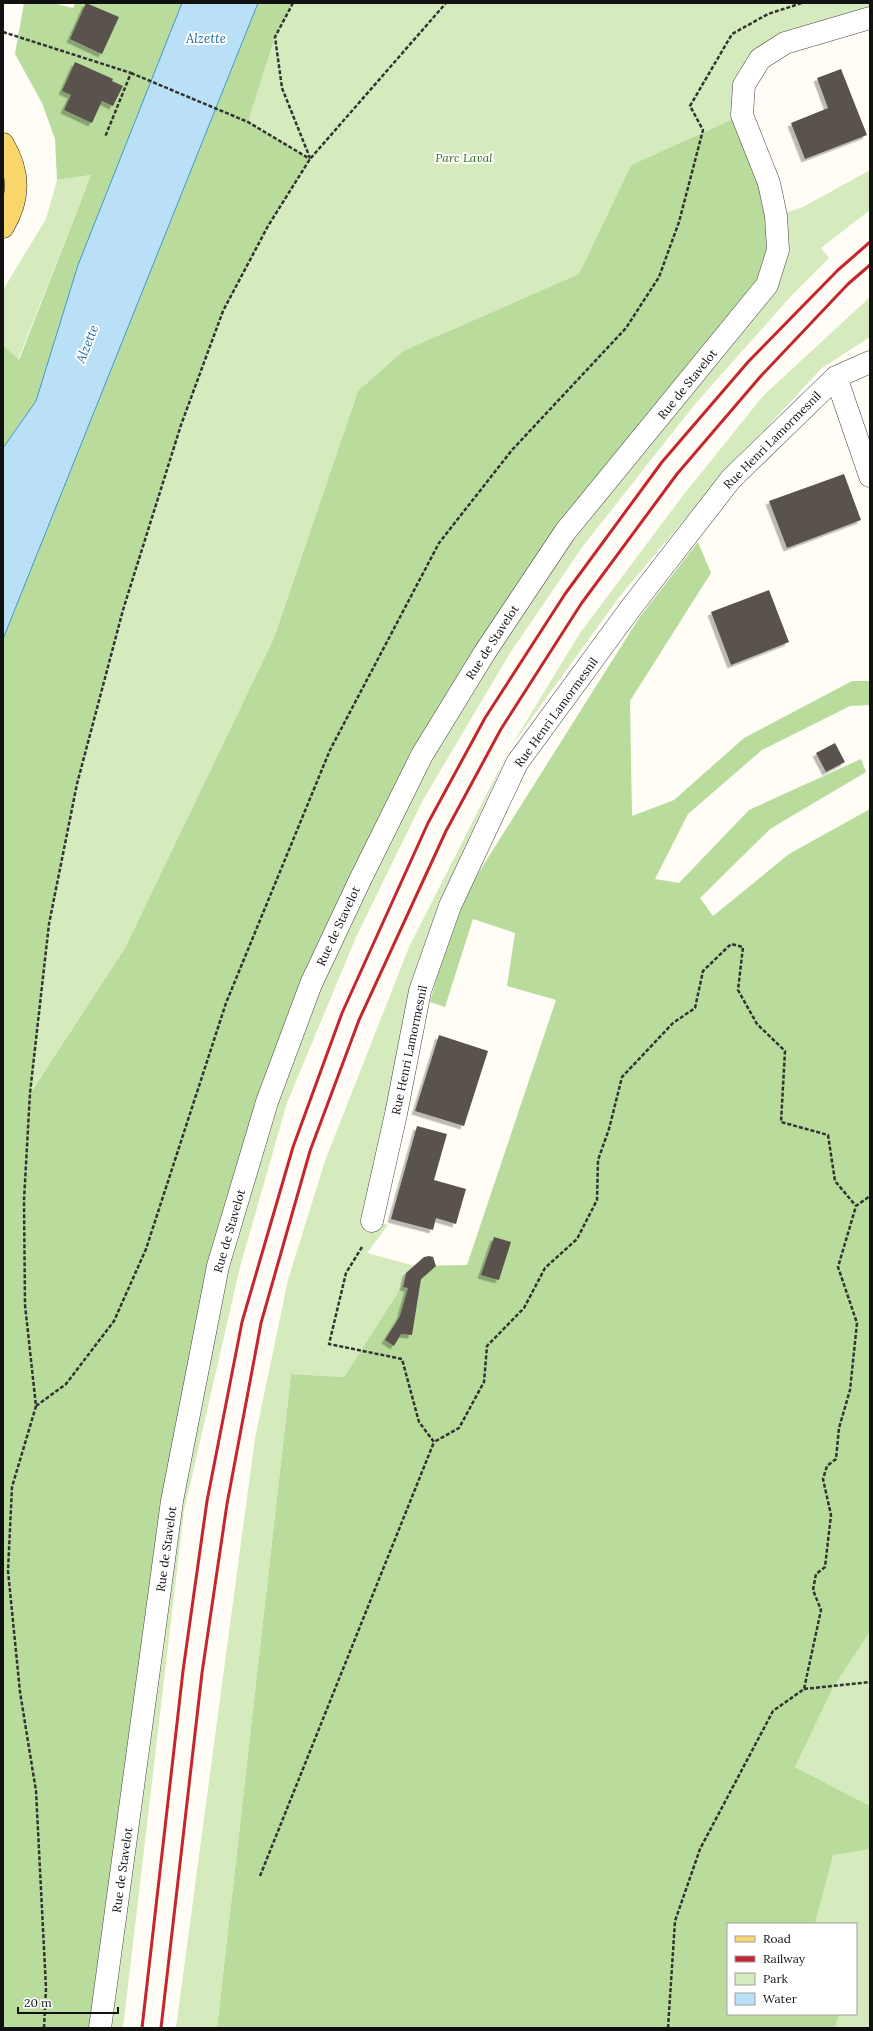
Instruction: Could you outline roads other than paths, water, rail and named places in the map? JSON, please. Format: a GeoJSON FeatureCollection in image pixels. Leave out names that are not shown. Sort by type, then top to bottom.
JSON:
{"type":"FeatureCollection","features":[{"type":"Feature","properties":{"kind":"main road"},"geometry":{"type":"LineString","coordinates":[[3,144],[12,159],[17,192],[3,227]]}},
{"type":"Feature","properties":{"kind":"street","name":"Rue de Stavelot"},"geometry":{"type":"LineString","coordinates":[[100,2028],[172,1501],[218,1266],[267,1102],[311,984],[360,880],[422,755],[484,652],[565,532],[767,285],[778,250],[776,216],[769,183],[742,115],[744,85],[760,59],[785,43],[870,18]]}},
{"type":"Feature","properties":{"kind":"street","name":"Rue Henri Lamormesnil"},"geometry":{"type":"LineString","coordinates":[[372,1220],[396,1114],[420,991],[450,906],[517,763],[630,609],[731,479],[836,377],[870,362]]}},
{"type":"Feature","properties":{"kind":"street"},"geometry":{"type":"LineString","coordinates":[[836,377],[870,476]]}},
{"type":"Feature","properties":{"kind":"water","name":"Alzette"},"geometry":{"type":"Polygon","coordinates":[[[182,3],[258,3],[3,639],[3,448],[36,401],[78,265],[182,3]]]}},
{"type":"Feature","properties":{"kind":"railway"},"geometry":{"type":"LineString","coordinates":[[142,2028],[183,1671],[207,1501],[242,1322],[293,1147],[342,1013],[428,823],[485,718],[565,594],[662,462],[748,362],[838,270],[870,242]]}},
{"type":"Feature","properties":{"kind":"railway"},"geometry":{"type":"LineString","coordinates":[[161,2028],[202,1673],[227,1504],[261,1323],[310,1151],[359,1020],[446,831],[501,729],[581,604],[677,474],[760,377],[848,284],[870,265]]}},
{"type":"Feature","properties":{"kind":"park label","name":"Parc Laval"},"geometry":{"type":"Point","coordinates":[464,157]}}]}
